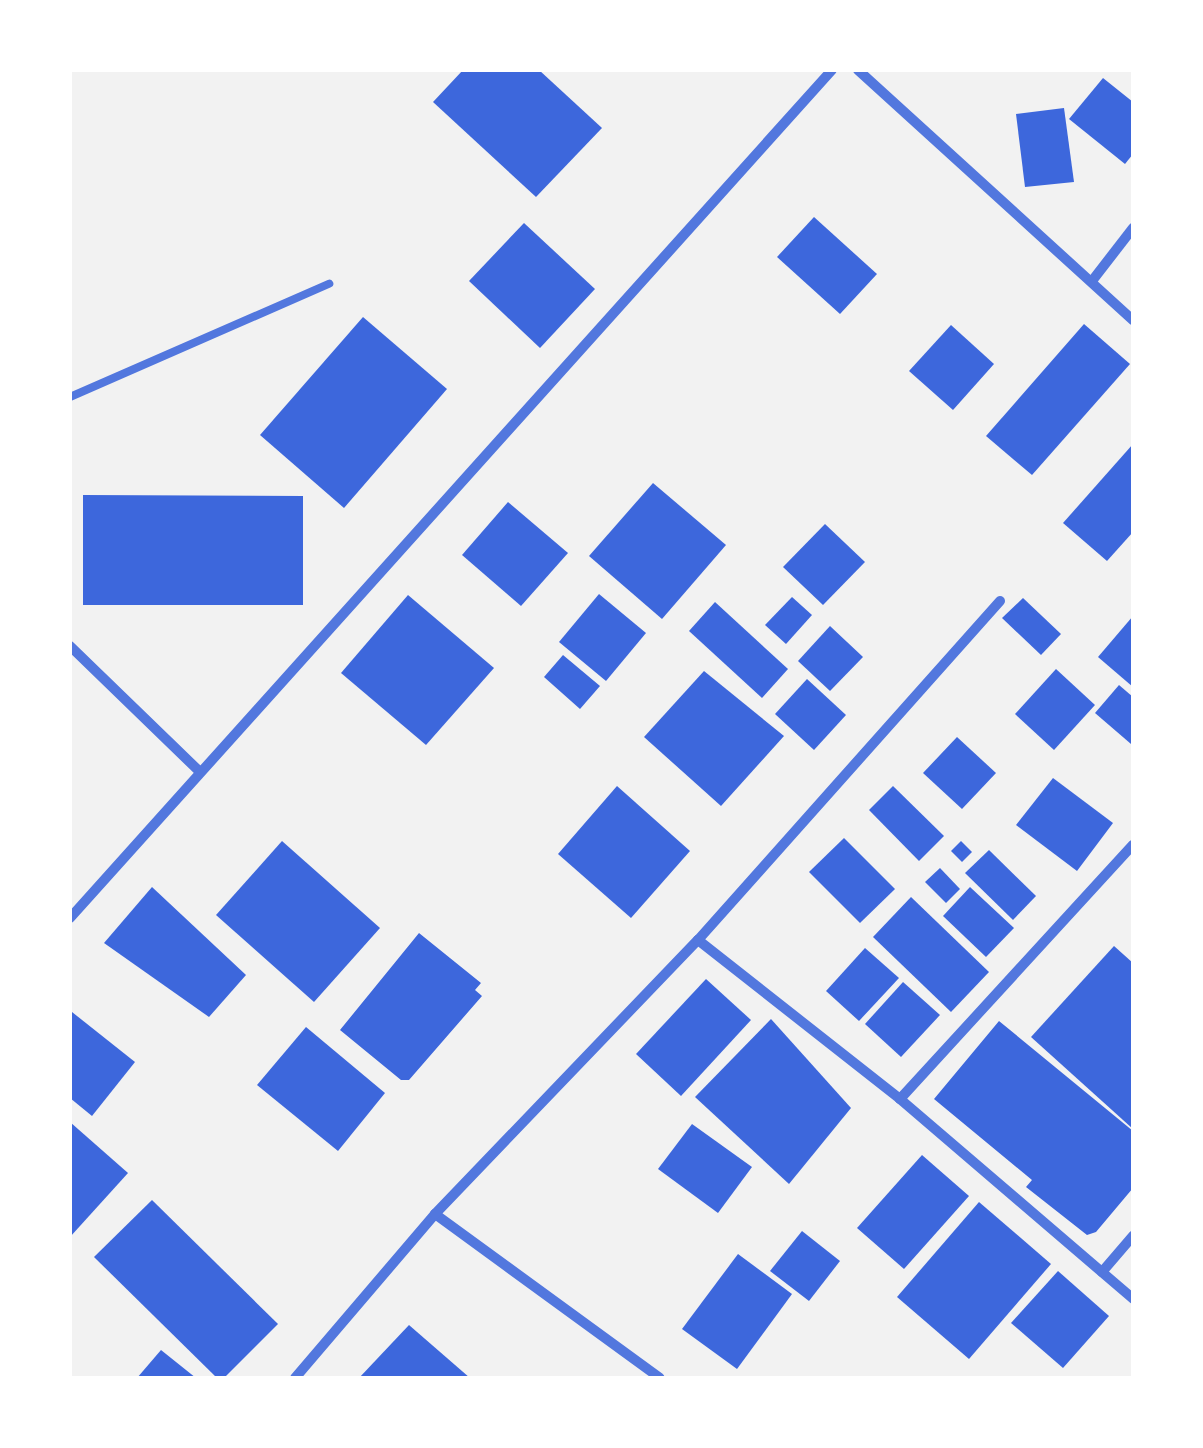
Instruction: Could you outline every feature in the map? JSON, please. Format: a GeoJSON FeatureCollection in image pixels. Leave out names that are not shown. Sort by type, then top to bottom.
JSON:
{"type":"FeatureCollection","features":[{"type":"Feature","properties":{"kind":"street"},"geometry":{"type":"LineString","coordinates":[[70,918],[832,70]]}},
{"type":"Feature","properties":{"kind":"street"},"geometry":{"type":"LineString","coordinates":[[858,70],[1133,320]]}},
{"type":"Feature","properties":{"kind":"street"},"geometry":{"type":"LineString","coordinates":[[1092,282],[1133,228]]}},
{"type":"Feature","properties":{"kind":"street"},"geometry":{"type":"LineString","coordinates":[[295,1378],[434,1214],[698,940],[1000,601]]}},
{"type":"Feature","properties":{"kind":"street"},"geometry":{"type":"LineString","coordinates":[[70,646],[200,772]]}},
{"type":"Feature","properties":{"kind":"street"},"geometry":{"type":"LineString","coordinates":[[900,1099],[1133,845]]}},
{"type":"Feature","properties":{"kind":"street"},"geometry":{"type":"LineString","coordinates":[[698,940],[900,1099],[1133,1299]]}},
{"type":"Feature","properties":{"kind":"street"},"geometry":{"type":"LineString","coordinates":[[434,1214],[660,1378]]}},
{"type":"Feature","properties":{"kind":"street"},"geometry":{"type":"LineString","coordinates":[[1102,1272],[1133,1236]]}},
{"type":"Feature","properties":{"kind":"lane"},"geometry":{"type":"LineString","coordinates":[[70,397],[329,284]]}},
{"type":"Feature","properties":{"kind":"building"},"geometry":{"type":"Polygon","coordinates":[[[463,70],[539,70],[602,128],[536,197],[433,102],[463,70]]]}},
{"type":"Feature","properties":{"kind":"building"},"geometry":{"type":"Polygon","coordinates":[[[1103,78],[1133,102],[1133,154],[1125,164],[1069,119],[1103,78]]]}},
{"type":"Feature","properties":{"kind":"building"},"geometry":{"type":"Polygon","coordinates":[[[1064,108],[1074,182],[1025,187],[1016,114],[1064,108]]]}},
{"type":"Feature","properties":{"kind":"building"},"geometry":{"type":"Polygon","coordinates":[[[814,217],[877,274],[840,314],[777,257],[814,217]]]}},
{"type":"Feature","properties":{"kind":"building"},"geometry":{"type":"Polygon","coordinates":[[[524,223],[595,289],[540,348],[469,281],[524,223]]]}},
{"type":"Feature","properties":{"kind":"building"},"geometry":{"type":"Polygon","coordinates":[[[363,317],[447,389],[344,508],[260,435],[363,317]]]}},
{"type":"Feature","properties":{"kind":"building"},"geometry":{"type":"Polygon","coordinates":[[[1084,324],[1130,364],[1032,475],[986,436],[1084,324]]]}},
{"type":"Feature","properties":{"kind":"building"},"geometry":{"type":"Polygon","coordinates":[[[951,325],[994,364],[953,410],[909,371],[951,325]]]}},
{"type":"Feature","properties":{"kind":"building"},"geometry":{"type":"Polygon","coordinates":[[[1133,444],[1133,532],[1107,561],[1063,523],[1133,444]]]}},
{"type":"Feature","properties":{"kind":"building"},"geometry":{"type":"Polygon","coordinates":[[[653,483],[726,545],[662,619],[589,556],[653,483]]]}},
{"type":"Feature","properties":{"kind":"building"},"geometry":{"type":"Polygon","coordinates":[[[83,495],[303,496],[303,605],[83,605],[83,495]]]}},
{"type":"Feature","properties":{"kind":"building"},"geometry":{"type":"Polygon","coordinates":[[[508,502],[568,553],[521,606],[462,555],[508,502]]]}},
{"type":"Feature","properties":{"kind":"building"},"geometry":{"type":"Polygon","coordinates":[[[825,524],[865,562],[823,605],[783,567],[825,524]]]}},
{"type":"Feature","properties":{"kind":"building"},"geometry":{"type":"Polygon","coordinates":[[[599,594],[646,633],[606,681],[559,642],[599,594]]]}},
{"type":"Feature","properties":{"kind":"building"},"geometry":{"type":"Polygon","coordinates":[[[408,595],[494,668],[426,745],[341,673],[408,595]]]}},
{"type":"Feature","properties":{"kind":"building"},"geometry":{"type":"Polygon","coordinates":[[[792,597],[812,615],[786,644],[765,625],[792,597]]]}},
{"type":"Feature","properties":{"kind":"building"},"geometry":{"type":"Polygon","coordinates":[[[1023,598],[1061,634],[1041,655],[1002,618],[1023,598]]]}},
{"type":"Feature","properties":{"kind":"building"},"geometry":{"type":"Polygon","coordinates":[[[715,602],[788,669],[762,698],[689,631],[715,602]]]}},
{"type":"Feature","properties":{"kind":"building"},"geometry":{"type":"Polygon","coordinates":[[[1133,616],[1133,687],[1098,657],[1133,616]]]}},
{"type":"Feature","properties":{"kind":"building"},"geometry":{"type":"Polygon","coordinates":[[[830,626],[863,657],[830,691],[798,661],[830,626]]]}},
{"type":"Feature","properties":{"kind":"building"},"geometry":{"type":"Polygon","coordinates":[[[563,655],[600,686],[580,709],[544,677],[563,655]]]}},
{"type":"Feature","properties":{"kind":"building"},"geometry":{"type":"Polygon","coordinates":[[[1056,669],[1095,705],[1054,750],[1015,714],[1056,669]]]}},
{"type":"Feature","properties":{"kind":"building"},"geometry":{"type":"Polygon","coordinates":[[[704,671],[784,736],[721,806],[644,737],[704,671]]]}},
{"type":"Feature","properties":{"kind":"building"},"geometry":{"type":"Polygon","coordinates":[[[807,679],[846,715],[814,750],[775,714],[807,679]]]}},
{"type":"Feature","properties":{"kind":"building"},"geometry":{"type":"Polygon","coordinates":[[[1119,685],[1133,697],[1131,744],[1095,713],[1119,685]]]}},
{"type":"Feature","properties":{"kind":"building"},"geometry":{"type":"Polygon","coordinates":[[[957,737],[996,773],[962,809],[923,773],[957,737]]]}},
{"type":"Feature","properties":{"kind":"building"},"geometry":{"type":"Polygon","coordinates":[[[1053,778],[1113,823],[1077,871],[1016,825],[1053,778]]]}},
{"type":"Feature","properties":{"kind":"building"},"geometry":{"type":"Polygon","coordinates":[[[617,786],[690,851],[631,918],[558,854],[617,786]]]}},
{"type":"Feature","properties":{"kind":"building"},"geometry":{"type":"Polygon","coordinates":[[[893,786],[944,836],[919,861],[869,810],[893,786]]]}},
{"type":"Feature","properties":{"kind":"building"},"geometry":{"type":"Polygon","coordinates":[[[844,838],[895,889],[860,923],[809,872],[844,838]]]}},
{"type":"Feature","properties":{"kind":"building"},"geometry":{"type":"Polygon","coordinates":[[[282,841],[380,928],[314,1002],[216,915],[282,841]]]}},
{"type":"Feature","properties":{"kind":"building"},"geometry":{"type":"Polygon","coordinates":[[[961,841],[972,852],[962,862],[951,851],[961,841]]]}},
{"type":"Feature","properties":{"kind":"building"},"geometry":{"type":"Polygon","coordinates":[[[989,850],[1036,896],[1013,920],[965,873],[989,850]]]}},
{"type":"Feature","properties":{"kind":"building"},"geometry":{"type":"Polygon","coordinates":[[[940,868],[960,889],[946,903],[925,882],[940,868]]]}},
{"type":"Feature","properties":{"kind":"building"},"geometry":{"type":"Polygon","coordinates":[[[152,887],[246,975],[209,1017],[104,943],[152,887]]]}},
{"type":"Feature","properties":{"kind":"building"},"geometry":{"type":"Polygon","coordinates":[[[970,887],[1014,928],[986,957],[943,916],[970,887]]]}},
{"type":"Feature","properties":{"kind":"building"},"geometry":{"type":"Polygon","coordinates":[[[911,897],[989,972],[951,1012],[873,937],[911,897]]]}},
{"type":"Feature","properties":{"kind":"building"},"geometry":{"type":"Polygon","coordinates":[[[419,933],[481,983],[475,990],[482,996],[409,1080],[401,1080],[340,1030],[419,933]]]}},
{"type":"Feature","properties":{"kind":"building"},"geometry":{"type":"Polygon","coordinates":[[[1114,946],[1133,963],[1133,1129],[1031,1037],[1114,946]]]}},
{"type":"Feature","properties":{"kind":"building"},"geometry":{"type":"Polygon","coordinates":[[[865,948],[899,978],[859,1021],[826,991],[865,948]]]}},
{"type":"Feature","properties":{"kind":"building"},"geometry":{"type":"Polygon","coordinates":[[[706,979],[751,1020],[681,1096],[636,1054],[706,979]]]}},
{"type":"Feature","properties":{"kind":"building"},"geometry":{"type":"Polygon","coordinates":[[[903,982],[940,1015],[901,1057],[865,1024],[903,982]]]}},
{"type":"Feature","properties":{"kind":"building"},"geometry":{"type":"Polygon","coordinates":[[[72,1012],[135,1062],[92,1116],[70,1098],[72,1012]]]}},
{"type":"Feature","properties":{"kind":"building"},"geometry":{"type":"Polygon","coordinates":[[[771,1019],[851,1108],[789,1184],[695,1097],[771,1019]]]}},
{"type":"Feature","properties":{"kind":"building"},"geometry":{"type":"Polygon","coordinates":[[[999,1021],[1133,1131],[1133,1188],[1096,1232],[1087,1235],[1026,1187],[1032,1180],[934,1099],[999,1021]]]}},
{"type":"Feature","properties":{"kind":"building"},"geometry":{"type":"Polygon","coordinates":[[[306,1027],[385,1093],[338,1151],[257,1085],[306,1027]]]}},
{"type":"Feature","properties":{"kind":"building"},"geometry":{"type":"Polygon","coordinates":[[[70,1122],[128,1173],[70,1237],[70,1122]]]}},
{"type":"Feature","properties":{"kind":"building"},"geometry":{"type":"Polygon","coordinates":[[[692,1124],[752,1167],[718,1213],[658,1169],[692,1124]]]}},
{"type":"Feature","properties":{"kind":"building"},"geometry":{"type":"Polygon","coordinates":[[[922,1155],[969,1196],[904,1269],[857,1228],[922,1155]]]}},
{"type":"Feature","properties":{"kind":"building"},"geometry":{"type":"Polygon","coordinates":[[[152,1200],[278,1324],[224,1378],[217,1378],[94,1257],[152,1200]]]}},
{"type":"Feature","properties":{"kind":"building"},"geometry":{"type":"Polygon","coordinates":[[[979,1202],[1051,1264],[969,1359],[897,1297],[979,1202]]]}},
{"type":"Feature","properties":{"kind":"building"},"geometry":{"type":"Polygon","coordinates":[[[802,1231],[840,1261],[809,1301],[770,1271],[802,1231]]]}},
{"type":"Feature","properties":{"kind":"building"},"geometry":{"type":"Polygon","coordinates":[[[738,1254],[792,1294],[737,1369],[682,1329],[738,1254]]]}},
{"type":"Feature","properties":{"kind":"building"},"geometry":{"type":"Polygon","coordinates":[[[1058,1271],[1109,1316],[1063,1368],[1011,1323],[1058,1271]]]}},
{"type":"Feature","properties":{"kind":"building"},"geometry":{"type":"Polygon","coordinates":[[[409,1325],[470,1378],[359,1378],[409,1325]]]}},
{"type":"Feature","properties":{"kind":"building"},"geometry":{"type":"Polygon","coordinates":[[[161,1350],[196,1378],[137,1378],[161,1350]]]}}]}
